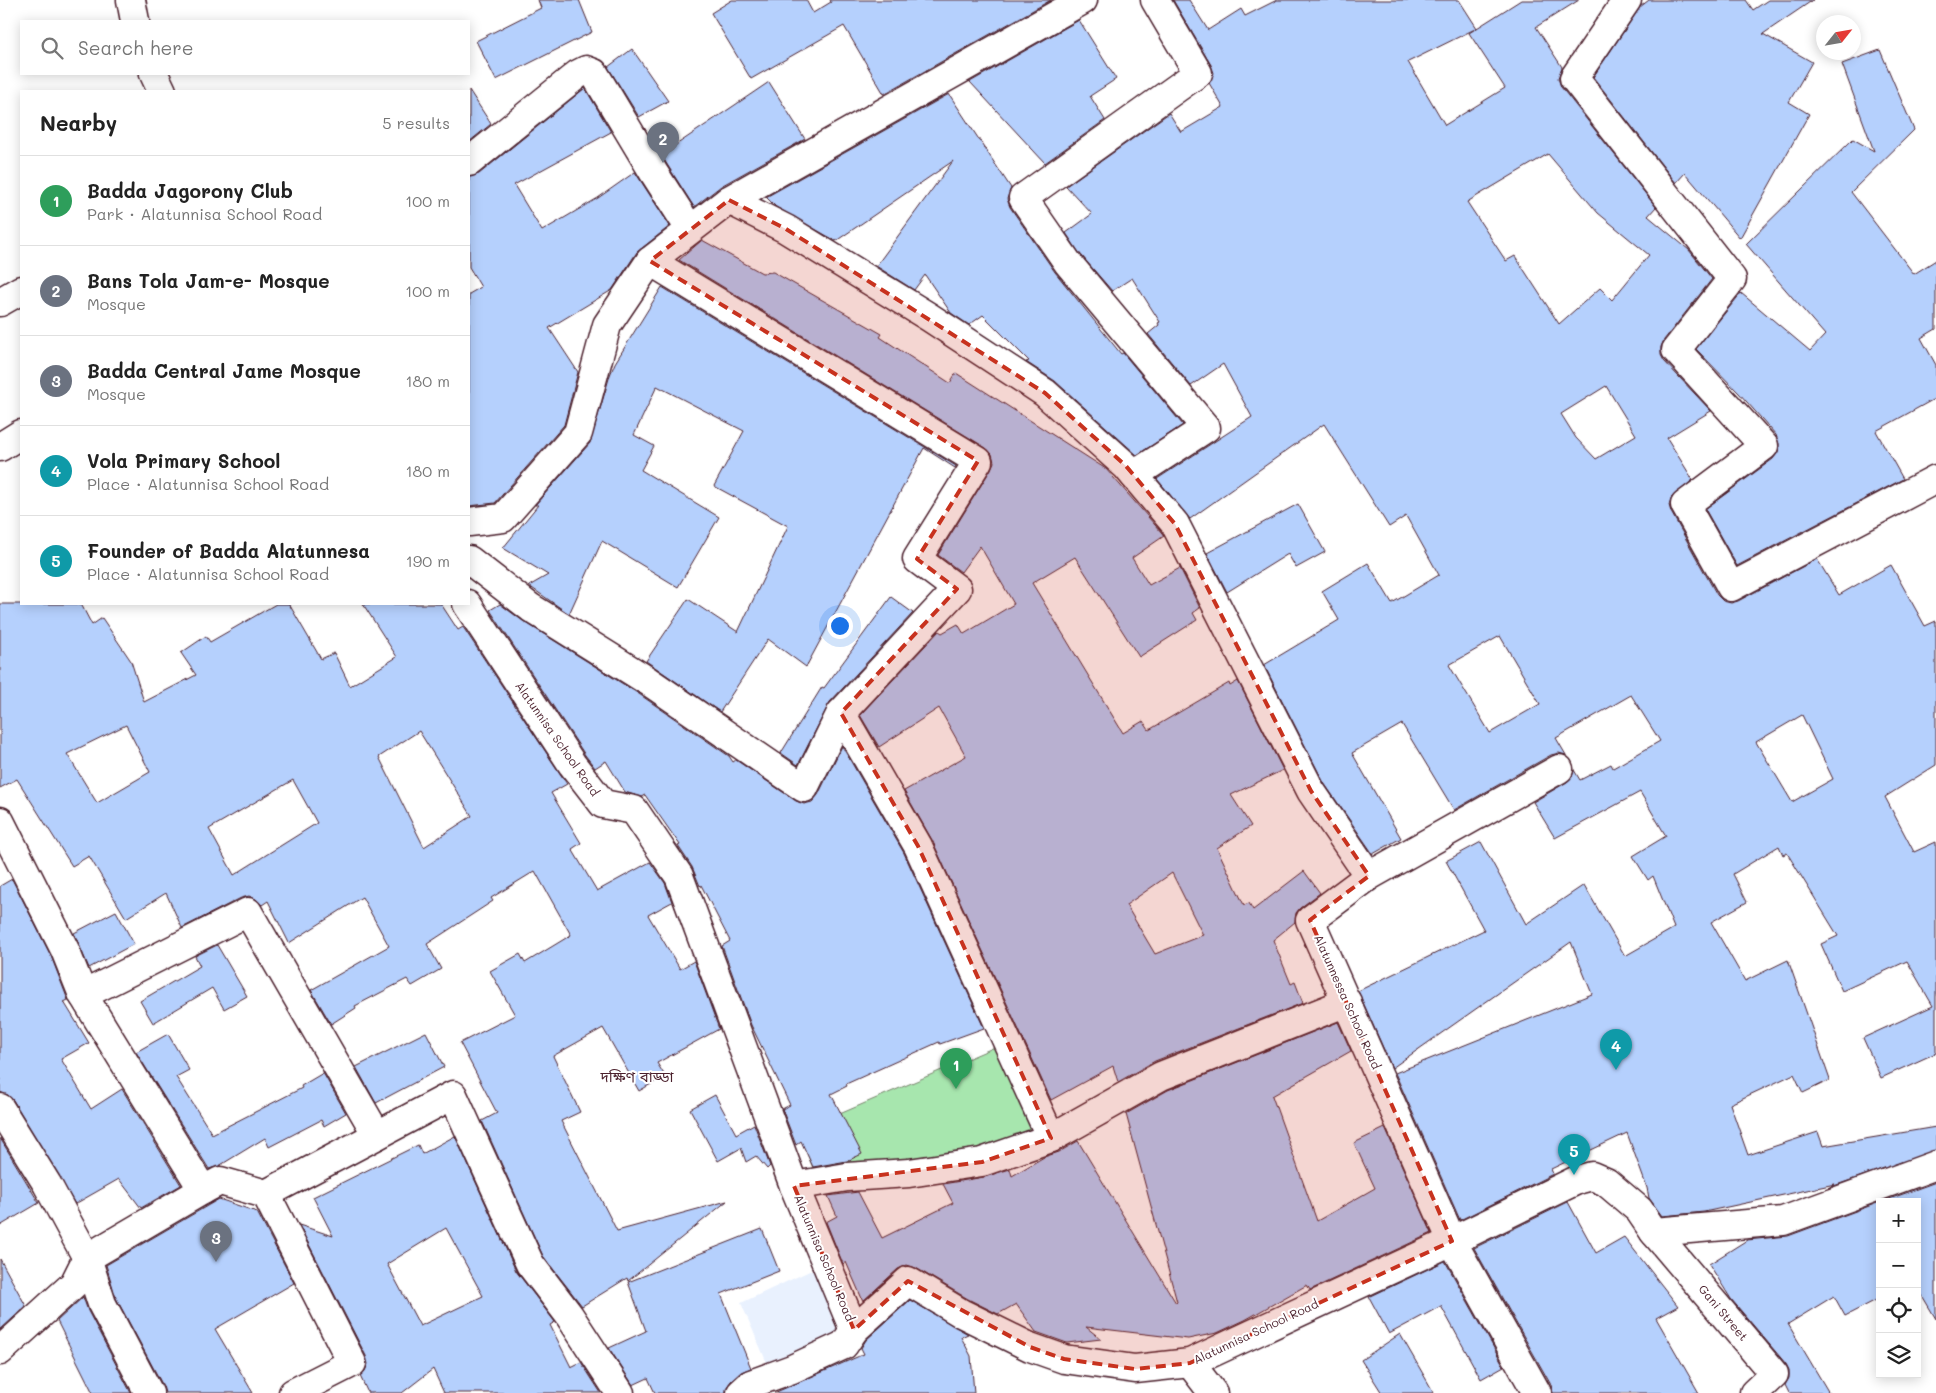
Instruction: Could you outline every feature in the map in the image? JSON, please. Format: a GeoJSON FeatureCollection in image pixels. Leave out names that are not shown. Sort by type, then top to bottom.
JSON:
{"type":"FeatureCollection","features":[{"type":"Feature","properties":{"kind":"street"},"geometry":{"type":"LineString","coordinates":[[131,0],[135,20]]}},
{"type":"Feature","properties":{"kind":"street"},"geometry":{"type":"LineString","coordinates":[[470,522],[503,518],[578,433],[607,325],[650,261],[728,200],[1083,0]]}},
{"type":"Feature","properties":{"kind":"street"},"geometry":{"type":"LineString","coordinates":[[1134,475],[1206,428],[1068,263],[1023,198],[1198,73],[1155,0]]}},
{"type":"Feature","properties":{"kind":"street"},"geometry":{"type":"LineString","coordinates":[[1627,0],[1574,78],[1732,279],[1676,350],[1764,446],[1685,505],[1731,588],[1936,479]]}},
{"type":"Feature","properties":{"kind":"street"},"geometry":{"type":"LineString","coordinates":[[470,161],[525,115],[578,74],[586,70],[594,73],[690,229]]}},
{"type":"Feature","properties":{"kind":"street"},"geometry":{"type":"LineString","coordinates":[[154,75],[162,90]]}},
{"type":"Feature","properties":{"kind":"street"},"geometry":{"type":"LineString","coordinates":[[728,200],[795,234],[930,317],[1045,393],[1134,475],[1175,524],[1311,791],[1368,876]]}},
{"type":"Feature","properties":{"kind":"street"},"geometry":{"type":"LineString","coordinates":[[470,561],[531,608],[648,681],[804,788],[841,712],[956,589],[917,559],[978,462],[650,261]]}},
{"type":"Feature","properties":{"kind":"street"},"geometry":{"type":"LineString","coordinates":[[0,302],[20,291]]}},
{"type":"Feature","properties":{"kind":"street"},"geometry":{"type":"LineString","coordinates":[[0,447],[20,435]]}},
{"type":"Feature","properties":{"kind":"street","name":"Alatunnisa School Road"},"geometry":{"type":"LineString","coordinates":[[468,605],[534,708],[592,790],[603,804],[634,810],[679,876],[794,1186],[854,1330],[908,1281],[961,1313],[1030,1347],[1064,1359],[1135,1369],[1190,1363],[1452,1241],[1577,1180],[1592,1176],[1606,1182],[1639,1210],[1654,1232]]}},
{"type":"Feature","properties":{"kind":"street"},"geometry":{"type":"LineString","coordinates":[[841,712],[918,846],[1051,1138]]}},
{"type":"Feature","properties":{"kind":"street","name":"Alatunnessa School Road"},"geometry":{"type":"LineString","coordinates":[[1532,1391],[1452,1241],[1310,920],[1368,876],[1559,769]]}},
{"type":"Feature","properties":{"kind":"street"},"geometry":{"type":"LineString","coordinates":[[0,821],[65,950],[83,995],[203,1190]]}},
{"type":"Feature","properties":{"kind":"street"},"geometry":{"type":"LineString","coordinates":[[83,995],[248,912],[377,1134]]}},
{"type":"Feature","properties":{"kind":"street"},"geometry":{"type":"LineString","coordinates":[[794,1186],[847,1177],[909,1173],[982,1162],[1051,1138],[1161,1076],[1347,1002]]}},
{"type":"Feature","properties":{"kind":"street"},"geometry":{"type":"LineString","coordinates":[[0,1351],[74,1284],[87,1258],[203,1190],[220,1181],[266,1194],[453,1094],[530,1264],[569,1315],[620,1393]]}},
{"type":"Feature","properties":{"kind":"street"},"geometry":{"type":"LineString","coordinates":[[0,1108],[47,1184],[87,1258],[102,1304],[149,1393]]}},
{"type":"Feature","properties":{"kind":"street"},"geometry":{"type":"LineString","coordinates":[[1654,1232],[1783,1221],[1936,1165]]}},
{"type":"Feature","properties":{"kind":"street"},"geometry":{"type":"LineString","coordinates":[[266,1194],[352,1363],[293,1393]]}},
{"type":"Feature","properties":{"kind":"street","name":"Gani Street"},"geometry":{"type":"LineString","coordinates":[[1654,1232],[1774,1374],[1754,1393]]}},
{"type":"Feature","properties":{"kind":"street"},"geometry":{"type":"LineString","coordinates":[[741,1393],[751,1384],[792,1369],[844,1346],[854,1330]]}},
{"type":"Feature","properties":{"kind":"street"},"geometry":{"type":"LineString","coordinates":[[1190,1363],[1213,1393]]}},
{"type":"Feature","properties":{"kind":"highlighted area"},"geometry":{"type":"Polygon","coordinates":[[[729,200],[786,229],[1045,393],[1126,466],[1175,524],[1311,791],[1369,876],[1310,920],[1452,1241],[1190,1363],[1135,1369],[1064,1359],[1030,1347],[908,1281],[854,1330],[794,1186],[982,1162],[1051,1138],[918,846],[841,713],[957,589],[917,559],[978,461],[650,261],[729,200]]]}},
{"type":"Feature","properties":{"kind":"shaded area"},"geometry":{"type":"Polygon","coordinates":[[[816,1268],[846,1333],[770,1370],[741,1303],[816,1268]]]}},
{"type":"Feature","properties":{"kind":"green space"},"geometry":{"type":"Polygon","coordinates":[[[995,1047],[1034,1130],[983,1155],[818,1180],[798,1132],[995,1047]]]}},
{"type":"Feature","properties":{"kind":"building"},"geometry":{"type":"Polygon","coordinates":[[[538,0],[579,0],[592,32],[496,80],[476,41],[541,8],[538,0]]]}},
{"type":"Feature","properties":{"kind":"building"},"geometry":{"type":"Polygon","coordinates":[[[732,0],[806,0],[813,13],[831,2],[830,0],[1051,0],[884,94],[844,26],[751,79],[711,13],[732,0]]]}},
{"type":"Feature","properties":{"kind":"building"},"geometry":{"type":"Polygon","coordinates":[[[1173,0],[1189,0],[1208,30],[1241,9],[1245,16],[1277,0],[1459,0],[1477,28],[1521,0],[1579,0],[1536,27],[1562,67],[1558,78],[1561,87],[1656,207],[1648,216],[1689,250],[1712,279],[1664,340],[1661,347],[1661,355],[1664,361],[1711,411],[1667,438],[1693,480],[1671,498],[1669,505],[1671,512],[1717,595],[1723,601],[1731,603],[1738,601],[1817,559],[1839,595],[1891,565],[1925,626],[1936,621],[1936,765],[1885,797],[1914,852],[1936,842],[1936,1053],[1881,1078],[1863,1038],[1933,1006],[1907,961],[1842,991],[1821,944],[1838,936],[1787,853],[1783,855],[1779,846],[1733,874],[1747,902],[1711,922],[1745,981],[1788,960],[1830,1080],[1803,1093],[1794,1074],[1730,1104],[1748,1155],[1818,1132],[1823,1146],[1936,1127],[1936,1150],[1828,1188],[1835,1184],[1704,1212],[1662,1216],[1649,1198],[1627,1133],[1551,1169],[1553,1174],[1460,1220],[1395,1073],[1592,994],[1571,942],[1392,1068],[1358,991],[1484,930],[1446,861],[1481,842],[1526,924],[1584,885],[1625,956],[1674,928],[1653,876],[1648,880],[1633,856],[1666,836],[1640,792],[1555,838],[1533,802],[1567,782],[1572,777],[1574,770],[1580,780],[1611,764],[1613,768],[1660,741],[1631,695],[1556,738],[1566,755],[1559,753],[1551,755],[1454,810],[1402,724],[1352,753],[1401,838],[1373,854],[1324,783],[1264,665],[1339,620],[1322,591],[1368,563],[1392,603],[1439,575],[1406,516],[1389,527],[1324,424],[1190,519],[1157,479],[1252,417],[1223,364],[1191,386],[1148,334],[1160,322],[1132,278],[1112,291],[1080,254],[1066,233],[1092,214],[1066,186],[1169,113],[1181,132],[1223,107],[1209,83],[1214,73],[1173,0]],[[1476,28],[1408,62],[1445,125],[1505,88],[1469,33],[1476,28]],[[1548,154],[1467,202],[1506,261],[1515,256],[1559,324],[1600,288],[1612,300],[1649,255],[1598,213],[1548,154]],[[1606,386],[1561,414],[1576,438],[1596,459],[1636,435],[1606,386]],[[1500,636],[1449,665],[1490,733],[1540,704],[1500,636]],[[1802,715],[1756,742],[1792,802],[1833,779],[1802,715]]]}},
{"type":"Feature","properties":{"kind":"building"},"geometry":{"type":"Polygon","coordinates":[[[1649,0],[1746,0],[1753,10],[1768,0],[1813,0],[1763,34],[1812,62],[1789,102],[1809,114],[1740,238],[1685,173],[1676,183],[1593,77],[1640,7],[1649,0]]]}},
{"type":"Feature","properties":{"kind":"building"},"geometry":{"type":"Polygon","coordinates":[[[1079,20],[1116,79],[1090,96],[1105,120],[1045,163],[970,82],[1079,20]]]}},
{"type":"Feature","properties":{"kind":"building"},"geometry":{"type":"Polygon","coordinates":[[[632,49],[668,101],[639,117],[608,67],[632,49]]]}},
{"type":"Feature","properties":{"kind":"building"},"geometry":{"type":"Polygon","coordinates":[[[1880,50],[1914,130],[1851,192],[1914,274],[1936,260],[1936,329],[1921,338],[1936,365],[1936,398],[1876,431],[1903,479],[1737,566],[1705,509],[1773,459],[1778,452],[1779,444],[1776,435],[1739,393],[1696,349],[1741,293],[1810,351],[1825,335],[1746,244],[1853,139],[1874,151],[1842,64],[1853,60],[1861,60],[1861,57],[1880,50]]]}},
{"type":"Feature","properties":{"kind":"building"},"geometry":{"type":"Polygon","coordinates":[[[769,82],[805,139],[721,186],[694,207],[661,155],[769,82]]]}},
{"type":"Feature","properties":{"kind":"building"},"geometry":{"type":"Polygon","coordinates":[[[585,88],[611,132],[514,185],[542,231],[598,198],[635,172],[670,226],[637,252],[612,290],[549,328],[578,372],[564,425],[495,503],[470,506],[470,293],[481,287],[470,269],[470,177],[479,174],[585,88]]]}},
{"type":"Feature","properties":{"kind":"building"},"geometry":{"type":"Polygon","coordinates":[[[470,92],[491,124],[470,141],[470,92]]]}},
{"type":"Feature","properties":{"kind":"building"},"geometry":{"type":"Polygon","coordinates":[[[949,94],[1011,188],[1007,199],[1010,207],[1055,272],[1121,354],[1123,353],[1183,425],[1137,455],[1055,381],[1026,362],[1029,361],[983,315],[969,325],[951,313],[925,275],[914,290],[876,266],[953,161],[836,241],[776,207],[766,197],[949,94]]]}},
{"type":"Feature","properties":{"kind":"building"},"geometry":{"type":"Polygon","coordinates":[[[702,240],[762,273],[773,272],[882,334],[880,337],[950,383],[956,373],[1106,469],[1162,533],[1164,536],[1132,558],[1149,585],[1180,568],[1200,608],[1193,613],[1197,620],[1139,657],[1075,557],[1032,583],[1123,733],[1143,721],[1149,730],[1229,683],[1230,686],[1238,681],[1283,770],[1231,795],[1251,826],[1217,848],[1244,905],[1249,903],[1253,910],[1304,871],[1320,893],[1300,908],[1296,913],[1295,922],[1273,940],[1291,984],[1295,982],[1303,1003],[1155,1061],[1118,1082],[1113,1066],[1051,1100],[932,840],[904,791],[966,756],[939,708],[879,747],[860,715],[939,631],[942,633],[958,624],[964,634],[1014,604],[980,546],[961,572],[938,555],[991,469],[994,462],[992,454],[986,448],[679,260],[702,240]],[[1172,873],[1126,905],[1155,954],[1203,935],[1172,873]]]}},
{"type":"Feature","properties":{"kind":"building"},"geometry":{"type":"Polygon","coordinates":[[[662,287],[956,466],[955,468],[924,448],[806,667],[768,639],[720,712],[646,661],[688,599],[738,632],[788,526],[714,486],[744,431],[657,386],[634,435],[654,446],[641,470],[719,517],[678,587],[602,541],[569,614],[529,586],[548,575],[503,548],[538,505],[535,505],[590,443],[615,363],[662,287]]]}},
{"type":"Feature","properties":{"kind":"building"},"geometry":{"type":"Polygon","coordinates":[[[1298,504],[1325,552],[1296,568],[1288,554],[1227,592],[1207,553],[1298,504]]]}},
{"type":"Feature","properties":{"kind":"building"},"geometry":{"type":"Polygon","coordinates":[[[891,597],[913,613],[830,702],[798,765],[781,753],[822,687],[824,688],[891,597]]]}},
{"type":"Feature","properties":{"kind":"building"},"geometry":{"type":"Polygon","coordinates":[[[0,604],[82,605],[92,625],[102,618],[131,661],[144,702],[196,675],[181,653],[206,636],[210,642],[274,605],[290,605],[321,659],[334,653],[350,686],[397,657],[364,605],[442,605],[458,630],[463,627],[567,784],[551,793],[581,843],[572,849],[597,891],[650,862],[665,883],[672,902],[648,915],[680,969],[694,961],[719,1029],[657,1063],[665,1076],[639,1091],[603,1028],[553,1056],[580,1112],[561,1121],[617,1231],[727,1201],[628,1281],[627,1278],[582,1306],[543,1256],[482,1121],[497,1113],[460,1043],[515,1015],[490,971],[520,954],[525,963],[571,935],[535,871],[491,898],[493,901],[427,944],[441,969],[412,986],[407,979],[355,1006],[356,1008],[331,1024],[311,990],[389,946],[362,897],[289,943],[268,901],[262,905],[256,899],[249,896],[241,898],[182,928],[166,893],[126,918],[89,856],[72,866],[17,779],[0,788],[0,604]],[[126,725],[67,754],[97,803],[150,772],[126,725]],[[419,731],[379,757],[424,847],[472,816],[419,731]],[[293,780],[209,829],[234,875],[317,823],[293,780]]]}},
{"type":"Feature","properties":{"kind":"building"},"geometry":{"type":"Polygon","coordinates":[[[500,604],[523,621],[639,694],[729,756],[733,762],[736,760],[796,801],[804,804],[812,802],[818,795],[842,746],[904,853],[984,1028],[940,1044],[939,1042],[846,1084],[847,1086],[831,1094],[862,1154],[847,1161],[813,1167],[801,1141],[796,1145],[782,1109],[790,1105],[751,1025],[722,946],[730,941],[700,886],[692,867],[678,846],[680,845],[645,795],[641,797],[625,792],[606,761],[595,768],[585,755],[490,610],[500,604]]]}},
{"type":"Feature","properties":{"kind":"building"},"geometry":{"type":"Polygon","coordinates":[[[12,879],[51,956],[68,1000],[64,1002],[89,1043],[61,1059],[91,1109],[122,1089],[181,1185],[141,1208],[119,1179],[75,1204],[13,1100],[8,1095],[0,1092],[0,886],[12,879]]]}},
{"type":"Feature","properties":{"kind":"building"},"geometry":{"type":"Polygon","coordinates":[[[116,911],[134,944],[89,968],[74,933],[116,911]]]}},
{"type":"Feature","properties":{"kind":"building"},"geometry":{"type":"Polygon","coordinates":[[[217,945],[247,996],[224,1009],[212,988],[153,1023],[140,1001],[200,966],[195,956],[217,945]]]}},
{"type":"Feature","properties":{"kind":"building"},"geometry":{"type":"Polygon","coordinates":[[[1338,1022],[1351,1051],[1272,1096],[1317,1221],[1375,1188],[1354,1143],[1385,1128],[1432,1233],[1310,1290],[1307,1285],[1245,1320],[1217,1333],[1188,1339],[1086,1327],[1101,1339],[1067,1343],[1036,1332],[1016,1304],[998,1314],[968,1299],[916,1268],[907,1265],[898,1269],[863,1301],[846,1262],[843,1264],[826,1222],[837,1216],[828,1196],[858,1192],[882,1238],[953,1203],[943,1184],[984,1177],[1010,1169],[1012,1176],[1044,1157],[1059,1152],[1078,1141],[1176,1303],[1126,1114],[1168,1090],[1338,1022]]]}},
{"type":"Feature","properties":{"kind":"building"},"geometry":{"type":"Polygon","coordinates":[[[426,1032],[444,1067],[376,1103],[356,1067],[426,1032]]]}},
{"type":"Feature","properties":{"kind":"building"},"geometry":{"type":"Polygon","coordinates":[[[168,1034],[189,1070],[176,1077],[212,1134],[302,1088],[301,1086],[323,1073],[346,1113],[324,1126],[321,1120],[269,1147],[265,1138],[219,1166],[209,1169],[136,1052],[168,1034]]]}},
{"type":"Feature","properties":{"kind":"building"},"geometry":{"type":"Polygon","coordinates":[[[715,1095],[736,1134],[754,1124],[770,1166],[767,1169],[756,1156],[746,1162],[741,1148],[718,1161],[690,1109],[715,1095]]]}},
{"type":"Feature","properties":{"kind":"building"},"geometry":{"type":"Polygon","coordinates":[[[455,1136],[516,1271],[555,1322],[550,1325],[571,1367],[581,1362],[601,1393],[444,1393],[433,1369],[402,1393],[368,1393],[360,1376],[368,1364],[366,1356],[299,1225],[333,1236],[313,1197],[418,1145],[422,1154],[455,1136]],[[446,1228],[387,1264],[420,1326],[483,1296],[446,1228]]]}},
{"type":"Feature","properties":{"kind":"building"},"geometry":{"type":"Polygon","coordinates":[[[0,1138],[39,1203],[0,1226],[0,1138]]]}},
{"type":"Feature","properties":{"kind":"building"},"geometry":{"type":"Polygon","coordinates":[[[1936,1182],[1936,1319],[1921,1294],[1921,1198],[1892,1198],[1936,1182]]]}},
{"type":"Feature","properties":{"kind":"building"},"geometry":{"type":"Polygon","coordinates":[[[219,1199],[257,1212],[294,1283],[215,1329],[253,1393],[165,1393],[116,1298],[106,1265],[219,1199]]]}},
{"type":"Feature","properties":{"kind":"building"},"geometry":{"type":"Polygon","coordinates":[[[1568,1202],[1596,1253],[1624,1237],[1678,1306],[1656,1318],[1699,1393],[1553,1393],[1551,1385],[1474,1248],[1568,1202]]]}},
{"type":"Feature","properties":{"kind":"building"},"geometry":{"type":"Polygon","coordinates":[[[1876,1203],[1876,1300],[1845,1316],[1834,1296],[1788,1324],[1829,1393],[1789,1393],[1785,1385],[1789,1378],[1789,1370],[1786,1364],[1731,1299],[1709,1264],[1747,1240],[1788,1236],[1876,1203]]]}},
{"type":"Feature","properties":{"kind":"building"},"geometry":{"type":"Polygon","coordinates":[[[762,1229],[779,1271],[721,1294],[751,1368],[741,1372],[731,1381],[726,1388],[726,1393],[655,1393],[648,1378],[633,1385],[609,1348],[646,1331],[628,1282],[762,1229]]]}},
{"type":"Feature","properties":{"kind":"building"},"geometry":{"type":"Polygon","coordinates":[[[0,1259],[26,1306],[0,1330],[0,1259]]]}},
{"type":"Feature","properties":{"kind":"building"},"geometry":{"type":"Polygon","coordinates":[[[1445,1261],[1504,1366],[1481,1379],[1441,1306],[1389,1334],[1369,1297],[1445,1261]]]}},
{"type":"Feature","properties":{"kind":"building"},"geometry":{"type":"Polygon","coordinates":[[[83,1297],[88,1311],[131,1393],[93,1393],[57,1321],[83,1297]]]}},
{"type":"Feature","properties":{"kind":"building"},"geometry":{"type":"Polygon","coordinates":[[[910,1300],[968,1334],[961,1337],[971,1356],[974,1393],[774,1393],[864,1354],[861,1348],[866,1340],[910,1300]]]}},
{"type":"Feature","properties":{"kind":"building"},"geometry":{"type":"Polygon","coordinates":[[[1400,1334],[1434,1393],[1382,1393],[1361,1360],[1400,1334]]]}},
{"type":"Feature","properties":{"kind":"place","name":"Bans Tola Jam-e- Mosque"},"geometry":{"type":"Point","coordinates":[663,163]}},
{"type":"Feature","properties":{"kind":"place","name":"Vola Primary School"},"geometry":{"type":"Point","coordinates":[1616,1070]}},
{"type":"Feature","properties":{"kind":"place","name":"Badda Jagorony Club"},"geometry":{"type":"Point","coordinates":[956,1089]}},
{"type":"Feature","properties":{"kind":"place","name":"Founder of Badda Alatunnesa"},"geometry":{"type":"Point","coordinates":[1574,1175]}},
{"type":"Feature","properties":{"kind":"place","name":"Badda Central Jame Mosque"},"geometry":{"type":"Point","coordinates":[216,1262]}},
{"type":"Feature","properties":{"kind":"district","name":"দক্ষিণ বাড্ডা"},"geometry":{"type":"Point","coordinates":[637,1077]}}]}
